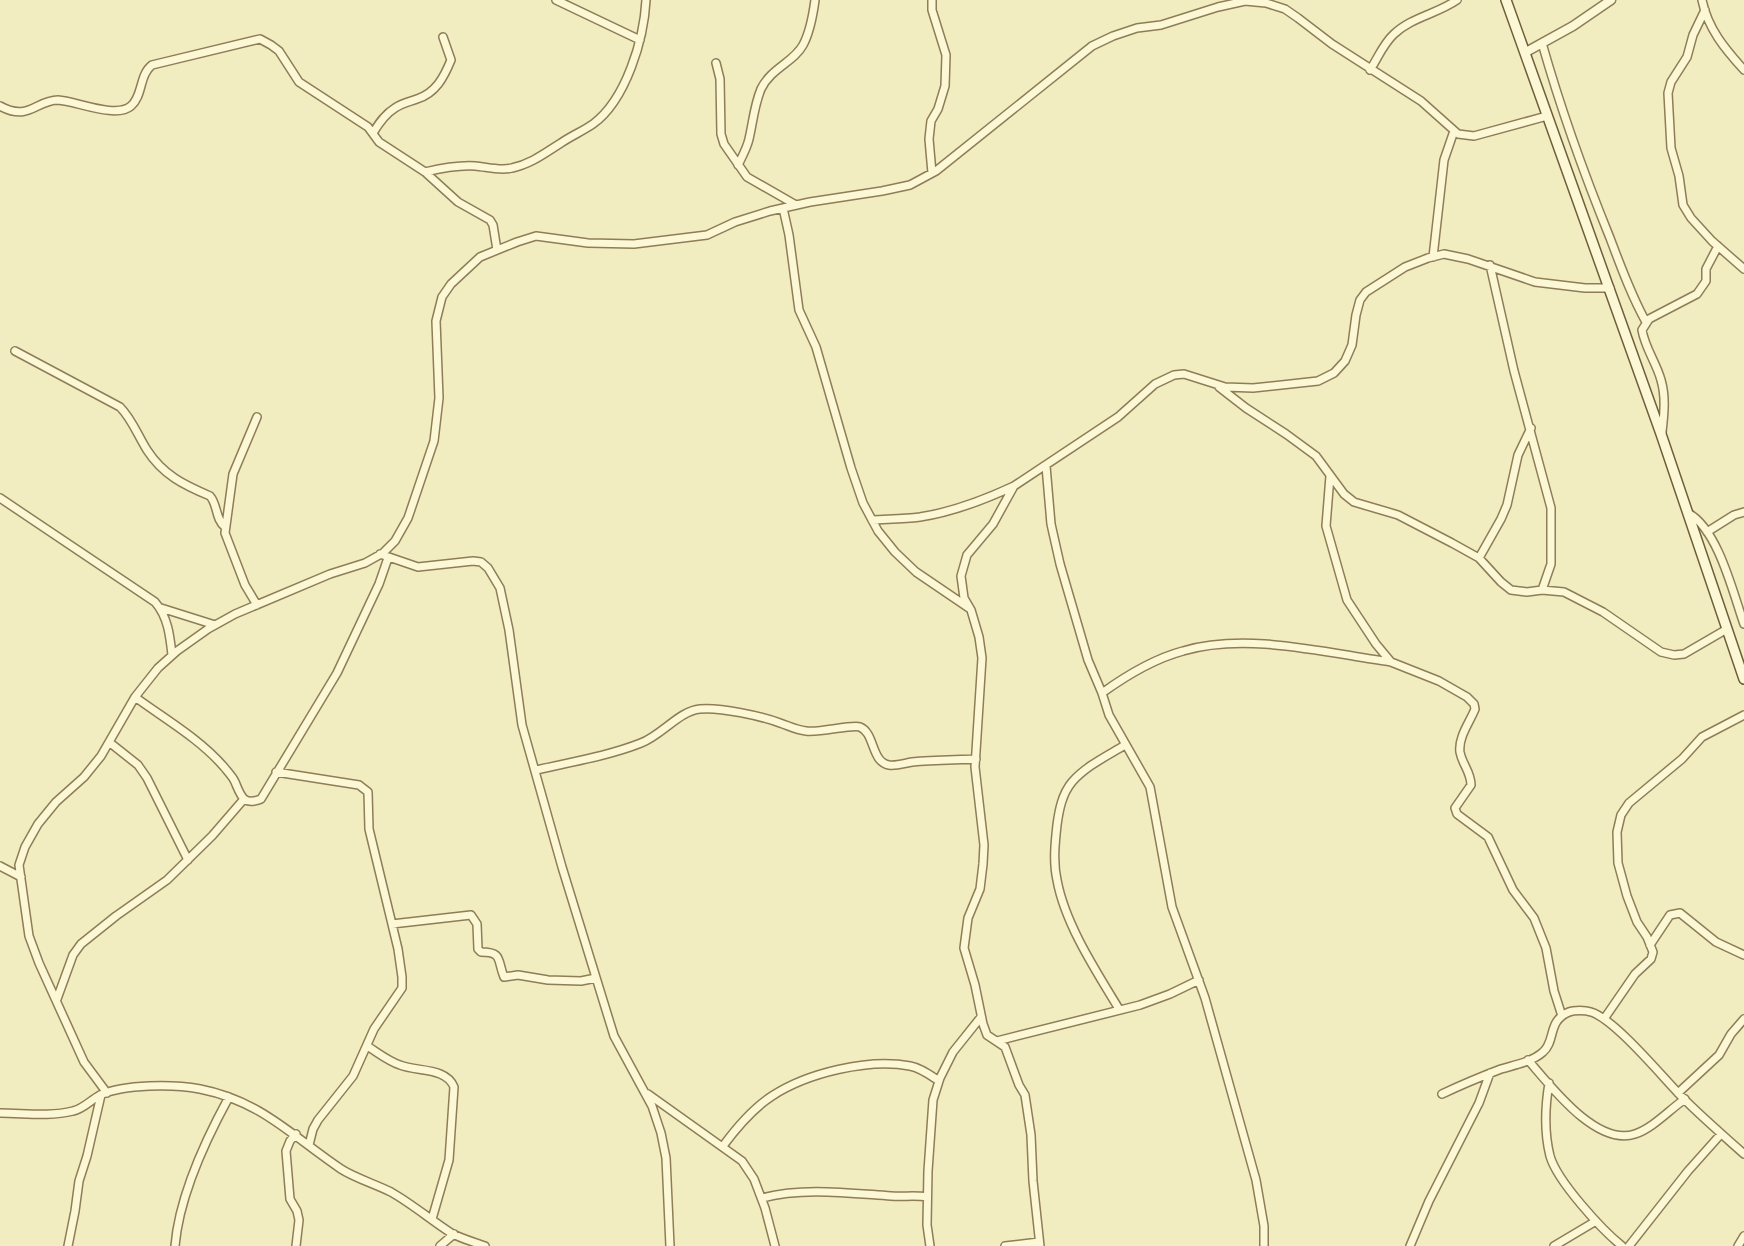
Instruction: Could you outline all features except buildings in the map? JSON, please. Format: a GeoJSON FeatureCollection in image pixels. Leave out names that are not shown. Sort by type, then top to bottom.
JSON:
{"type":"FeatureCollection","features":[{"type":"Feature","properties":{"kind":"main road"},"geometry":{"type":"LineString","coordinates":[[1506,0],[1610,288],[1744,679]]}},
{"type":"Feature","properties":{"kind":"street"},"geometry":{"type":"LineString","coordinates":[[556,0],[640,40]]}},
{"type":"Feature","properties":{"kind":"street"},"geometry":{"type":"LineString","coordinates":[[425,172],[450,166],[510,169],[532,161],[593,124],[623,86],[635,60],[645,18],[646,0]]}},
{"type":"Feature","properties":{"kind":"street"},"geometry":{"type":"LineString","coordinates":[[738,165],[749,141],[755,105],[761,90],[777,68],[802,47],[813,15],[815,0]]}},
{"type":"Feature","properties":{"kind":"street"},"geometry":{"type":"LineString","coordinates":[[932,0],[932,10],[946,55],[945,86],[938,109],[931,121],[932,173]]}},
{"type":"Feature","properties":{"kind":"street"},"geometry":{"type":"LineString","coordinates":[[1370,70],[1394,34],[1415,20],[1457,0]]}},
{"type":"Feature","properties":{"kind":"street"},"geometry":{"type":"LineString","coordinates":[[1526,52],[1611,0]]}},
{"type":"Feature","properties":{"kind":"street"},"geometry":{"type":"LineString","coordinates":[[1702,0],[1711,27],[1720,43],[1744,70]]}},
{"type":"Feature","properties":{"kind":"street"},"geometry":{"type":"LineString","coordinates":[[135,697],[215,757],[228,771],[239,794],[244,799],[253,802],[261,799],[337,673],[379,584],[384,556],[408,518],[434,441],[439,398],[436,321],[442,297],[467,268],[480,257],[497,250],[536,237],[588,243],[634,244],[707,235],[735,222],[783,208],[910,185],[932,173],[992,128],[1092,46],[1137,28],[1161,25],[1228,2],[1266,3],[1285,9],[1370,70],[1421,101],[1454,131],[1466,136],[1547,116]]}},
{"type":"Feature","properties":{"kind":"street"},"geometry":{"type":"LineString","coordinates":[[1705,10],[1693,35],[1687,57],[1671,82],[1668,93],[1671,148],[1679,176],[1683,205],[1691,218],[1744,270]]}},
{"type":"Feature","properties":{"kind":"street"},"geometry":{"type":"LineString","coordinates":[[373,133],[381,120],[397,106],[419,99],[437,87],[451,60],[443,37]]}},
{"type":"Feature","properties":{"kind":"street"},"geometry":{"type":"LineString","coordinates":[[0,106],[15,112],[29,111],[56,100],[112,111],[126,109],[134,104],[145,72],[152,65],[260,39],[279,51],[299,82],[368,127],[379,142],[425,172],[458,202],[490,220],[497,250]]}},
{"type":"Feature","properties":{"kind":"street"},"geometry":{"type":"LineString","coordinates":[[1542,44],[1564,114],[1623,275],[1646,322]]}},
{"type":"Feature","properties":{"kind":"street"},"geometry":{"type":"LineString","coordinates":[[716,63],[720,79],[721,134],[724,144],[747,177],[796,205]]}},
{"type":"Feature","properties":{"kind":"street"},"geometry":{"type":"LineString","coordinates":[[1433,257],[1444,160],[1454,131]]}},
{"type":"Feature","properties":{"kind":"street"},"geometry":{"type":"LineString","coordinates":[[783,208],[799,310],[816,347],[863,503],[878,531],[895,552],[916,572],[971,610]]}},
{"type":"Feature","properties":{"kind":"street"},"geometry":{"type":"LineString","coordinates":[[1661,435],[1664,392],[1661,377],[1644,344],[1642,330],[1646,322],[1697,294],[1706,281],[1706,269],[1718,246]]}},
{"type":"Feature","properties":{"kind":"street"},"geometry":{"type":"LineString","coordinates":[[1217,386],[1253,388],[1288,385],[1318,381],[1334,373],[1346,361],[1352,345],[1360,300],[1366,292],[1405,267],[1444,254],[1490,265],[1535,282],[1585,288],[1610,288]]}},
{"type":"Feature","properties":{"kind":"street"},"geometry":{"type":"LineString","coordinates":[[1490,265],[1514,371],[1551,508],[1551,564],[1542,590]]}},
{"type":"Feature","properties":{"kind":"street"},"geometry":{"type":"LineString","coordinates":[[15,351],[120,407],[160,467],[171,477],[214,500],[218,518],[225,527]]}},
{"type":"Feature","properties":{"kind":"street"},"geometry":{"type":"LineString","coordinates":[[872,520],[918,517],[952,511],[1014,486],[1118,417],[1155,384],[1174,375],[1185,374],[1217,386],[1316,456],[1344,494],[1354,502],[1398,515],[1479,558],[1511,590],[1564,592],[1623,625],[1661,652],[1674,655],[1684,654],[1727,628]]}},
{"type":"Feature","properties":{"kind":"street"},"geometry":{"type":"LineString","coordinates":[[257,417],[232,474],[225,533],[245,585],[257,605]]}},
{"type":"Feature","properties":{"kind":"street"},"geometry":{"type":"LineString","coordinates":[[1479,558],[1504,512],[1518,455],[1531,428]]}},
{"type":"Feature","properties":{"kind":"street"},"geometry":{"type":"LineString","coordinates":[[1046,466],[1051,524],[1060,564],[1088,660],[1109,715],[1150,788],[1172,907],[1199,980],[1256,1180],[1264,1246]]}},
{"type":"Feature","properties":{"kind":"street"},"geometry":{"type":"LineString","coordinates":[[1330,476],[1326,526],[1347,600],[1376,644],[1391,662]]}},
{"type":"Feature","properties":{"kind":"street"},"geometry":{"type":"LineString","coordinates":[[1005,1246],[1040,1244],[1027,1106],[1005,1047],[987,1035],[964,948],[968,918],[980,889],[984,845],[976,759],[982,658],[979,636],[971,610],[964,598],[961,576],[967,555],[993,524],[1014,486]]}},
{"type":"Feature","properties":{"kind":"street"},"geometry":{"type":"LineString","coordinates":[[0,498],[155,602],[161,608],[168,628],[172,655]]}},
{"type":"Feature","properties":{"kind":"street"},"geometry":{"type":"LineString","coordinates":[[1707,532],[1734,515],[1744,512]]}},
{"type":"Feature","properties":{"kind":"street"},"geometry":{"type":"LineString","coordinates":[[1687,513],[1697,520],[1707,532],[1722,562],[1744,624]]}},
{"type":"Feature","properties":{"kind":"street"},"geometry":{"type":"LineString","coordinates":[[68,1246],[78,1181],[104,1094],[84,1062],[29,936],[20,865],[26,847],[38,824],[56,802],[84,777],[109,742],[135,697],[158,668],[172,655],[215,625],[257,605],[330,574],[384,556],[418,567],[481,562],[494,576],[500,588],[522,725],[562,867],[614,1036],[645,1092],[661,1132],[666,1158],[670,1246]]}},
{"type":"Feature","properties":{"kind":"street"},"geometry":{"type":"LineString","coordinates":[[161,608],[215,625]]}},
{"type":"Feature","properties":{"kind":"street"},"geometry":{"type":"LineString","coordinates":[[1102,693],[1132,672],[1182,651],[1210,645],[1284,646],[1391,662],[1439,681],[1467,697],[1474,704],[1475,709],[1461,742],[1460,750],[1471,785],[1455,808],[1457,814],[1488,837],[1513,890],[1534,918],[1546,948],[1554,991],[1562,1016]]}},
{"type":"Feature","properties":{"kind":"street"},"geometry":{"type":"LineString","coordinates":[[536,770],[609,753],[643,742],[665,730],[680,716],[697,709],[772,720],[808,732],[854,726],[862,728],[867,733],[878,758],[890,765],[976,759]]}},
{"type":"Feature","properties":{"kind":"street"},"geometry":{"type":"LineString","coordinates":[[1604,1019],[1635,974],[1651,958],[1653,951],[1634,914],[1618,863],[1617,832],[1621,815],[1629,803],[1682,759],[1702,737],[1744,715]]}},
{"type":"Feature","properties":{"kind":"street"},"geometry":{"type":"LineString","coordinates":[[109,742],[138,765],[147,778],[188,860]]}},
{"type":"Feature","properties":{"kind":"street"},"geometry":{"type":"LineString","coordinates":[[1119,1009],[1099,976],[1064,906],[1057,880],[1054,848],[1058,815],[1063,797],[1071,783],[1082,772],[1125,745]]}},
{"type":"Feature","properties":{"kind":"street"},"geometry":{"type":"LineString","coordinates":[[276,772],[359,785],[368,792],[369,829],[402,977],[402,988],[374,1029],[353,1076],[318,1120],[309,1144]]}},
{"type":"Feature","properties":{"kind":"street"},"geometry":{"type":"LineString","coordinates":[[57,999],[73,955],[81,944],[167,880],[244,799]]}},
{"type":"Feature","properties":{"kind":"street"},"geometry":{"type":"LineString","coordinates":[[0,866],[21,877]]}},
{"type":"Feature","properties":{"kind":"street"},"geometry":{"type":"LineString","coordinates":[[1650,945],[1670,915],[1680,914],[1716,942],[1744,955]]}},
{"type":"Feature","properties":{"kind":"street"},"geometry":{"type":"LineString","coordinates":[[392,924],[471,915],[477,924],[478,949],[481,952],[494,953],[498,956],[504,977],[518,975],[548,980],[581,981],[596,978]]}},
{"type":"Feature","properties":{"kind":"street"},"geometry":{"type":"LineString","coordinates":[[997,1041],[1140,1005],[1199,980]]}},
{"type":"Feature","properties":{"kind":"street"},"geometry":{"type":"LineString","coordinates":[[1442,1094],[1544,1052],[1553,1026],[1562,1016],[1571,1011],[1592,1012],[1604,1019],[1629,1041],[1684,1100],[1744,1154]]}},
{"type":"Feature","properties":{"kind":"street"},"geometry":{"type":"LineString","coordinates":[[930,1246],[927,1197],[933,1100],[939,1080],[953,1052],[981,1017]]}},
{"type":"Feature","properties":{"kind":"street"},"geometry":{"type":"LineString","coordinates":[[1678,1093],[1719,1055],[1731,1034],[1744,1019]]}},
{"type":"Feature","properties":{"kind":"street"},"geometry":{"type":"LineString","coordinates":[[367,1046],[399,1065],[445,1076],[454,1087],[449,1160],[432,1219]]}},
{"type":"Feature","properties":{"kind":"street"},"geometry":{"type":"LineString","coordinates":[[1528,1060],[1564,1100],[1592,1126],[1622,1136],[1635,1134],[1645,1129],[1684,1100]]}},
{"type":"Feature","properties":{"kind":"street"},"geometry":{"type":"LineString","coordinates":[[723,1146],[740,1124],[770,1097],[790,1085],[809,1078],[867,1065],[901,1065],[913,1066],[939,1080]]}},
{"type":"Feature","properties":{"kind":"street"},"geometry":{"type":"LineString","coordinates":[[1410,1246],[1429,1201],[1479,1103],[1490,1073]]}},
{"type":"Feature","properties":{"kind":"street"},"geometry":{"type":"LineString","coordinates":[[1549,1083],[1546,1105],[1547,1137],[1551,1159],[1564,1180],[1596,1221],[1622,1246]]}},
{"type":"Feature","properties":{"kind":"street"},"geometry":{"type":"LineString","coordinates":[[0,1113],[53,1114],[75,1111],[104,1094],[136,1088],[175,1086],[199,1089],[229,1097],[251,1105],[296,1134],[344,1170],[393,1194],[454,1234],[485,1246]]}},
{"type":"Feature","properties":{"kind":"street"},"geometry":{"type":"LineString","coordinates":[[645,1092],[742,1161],[754,1179],[762,1198],[775,1246]]}},
{"type":"Feature","properties":{"kind":"street"},"geometry":{"type":"LineString","coordinates":[[175,1246],[192,1180],[229,1097]]}},
{"type":"Feature","properties":{"kind":"street"},"geometry":{"type":"LineString","coordinates":[[296,1134],[286,1151],[290,1199],[297,1210],[299,1220],[296,1246]]}},
{"type":"Feature","properties":{"kind":"street"},"geometry":{"type":"LineString","coordinates":[[1629,1246],[1688,1171],[1721,1134]]}},
{"type":"Feature","properties":{"kind":"street"},"geometry":{"type":"LineString","coordinates":[[762,1198],[776,1194],[847,1192],[927,1197]]}},
{"type":"Feature","properties":{"kind":"street"},"geometry":{"type":"LineString","coordinates":[[1554,1246],[1596,1221]]}},
{"type":"Feature","properties":{"kind":"street"},"geometry":{"type":"LineString","coordinates":[[440,1246],[454,1234]]}},
{"type":"Feature","properties":{"kind":"street"},"geometry":{"type":"LineString","coordinates":[[1737,1246],[1744,1236]]}}]}
